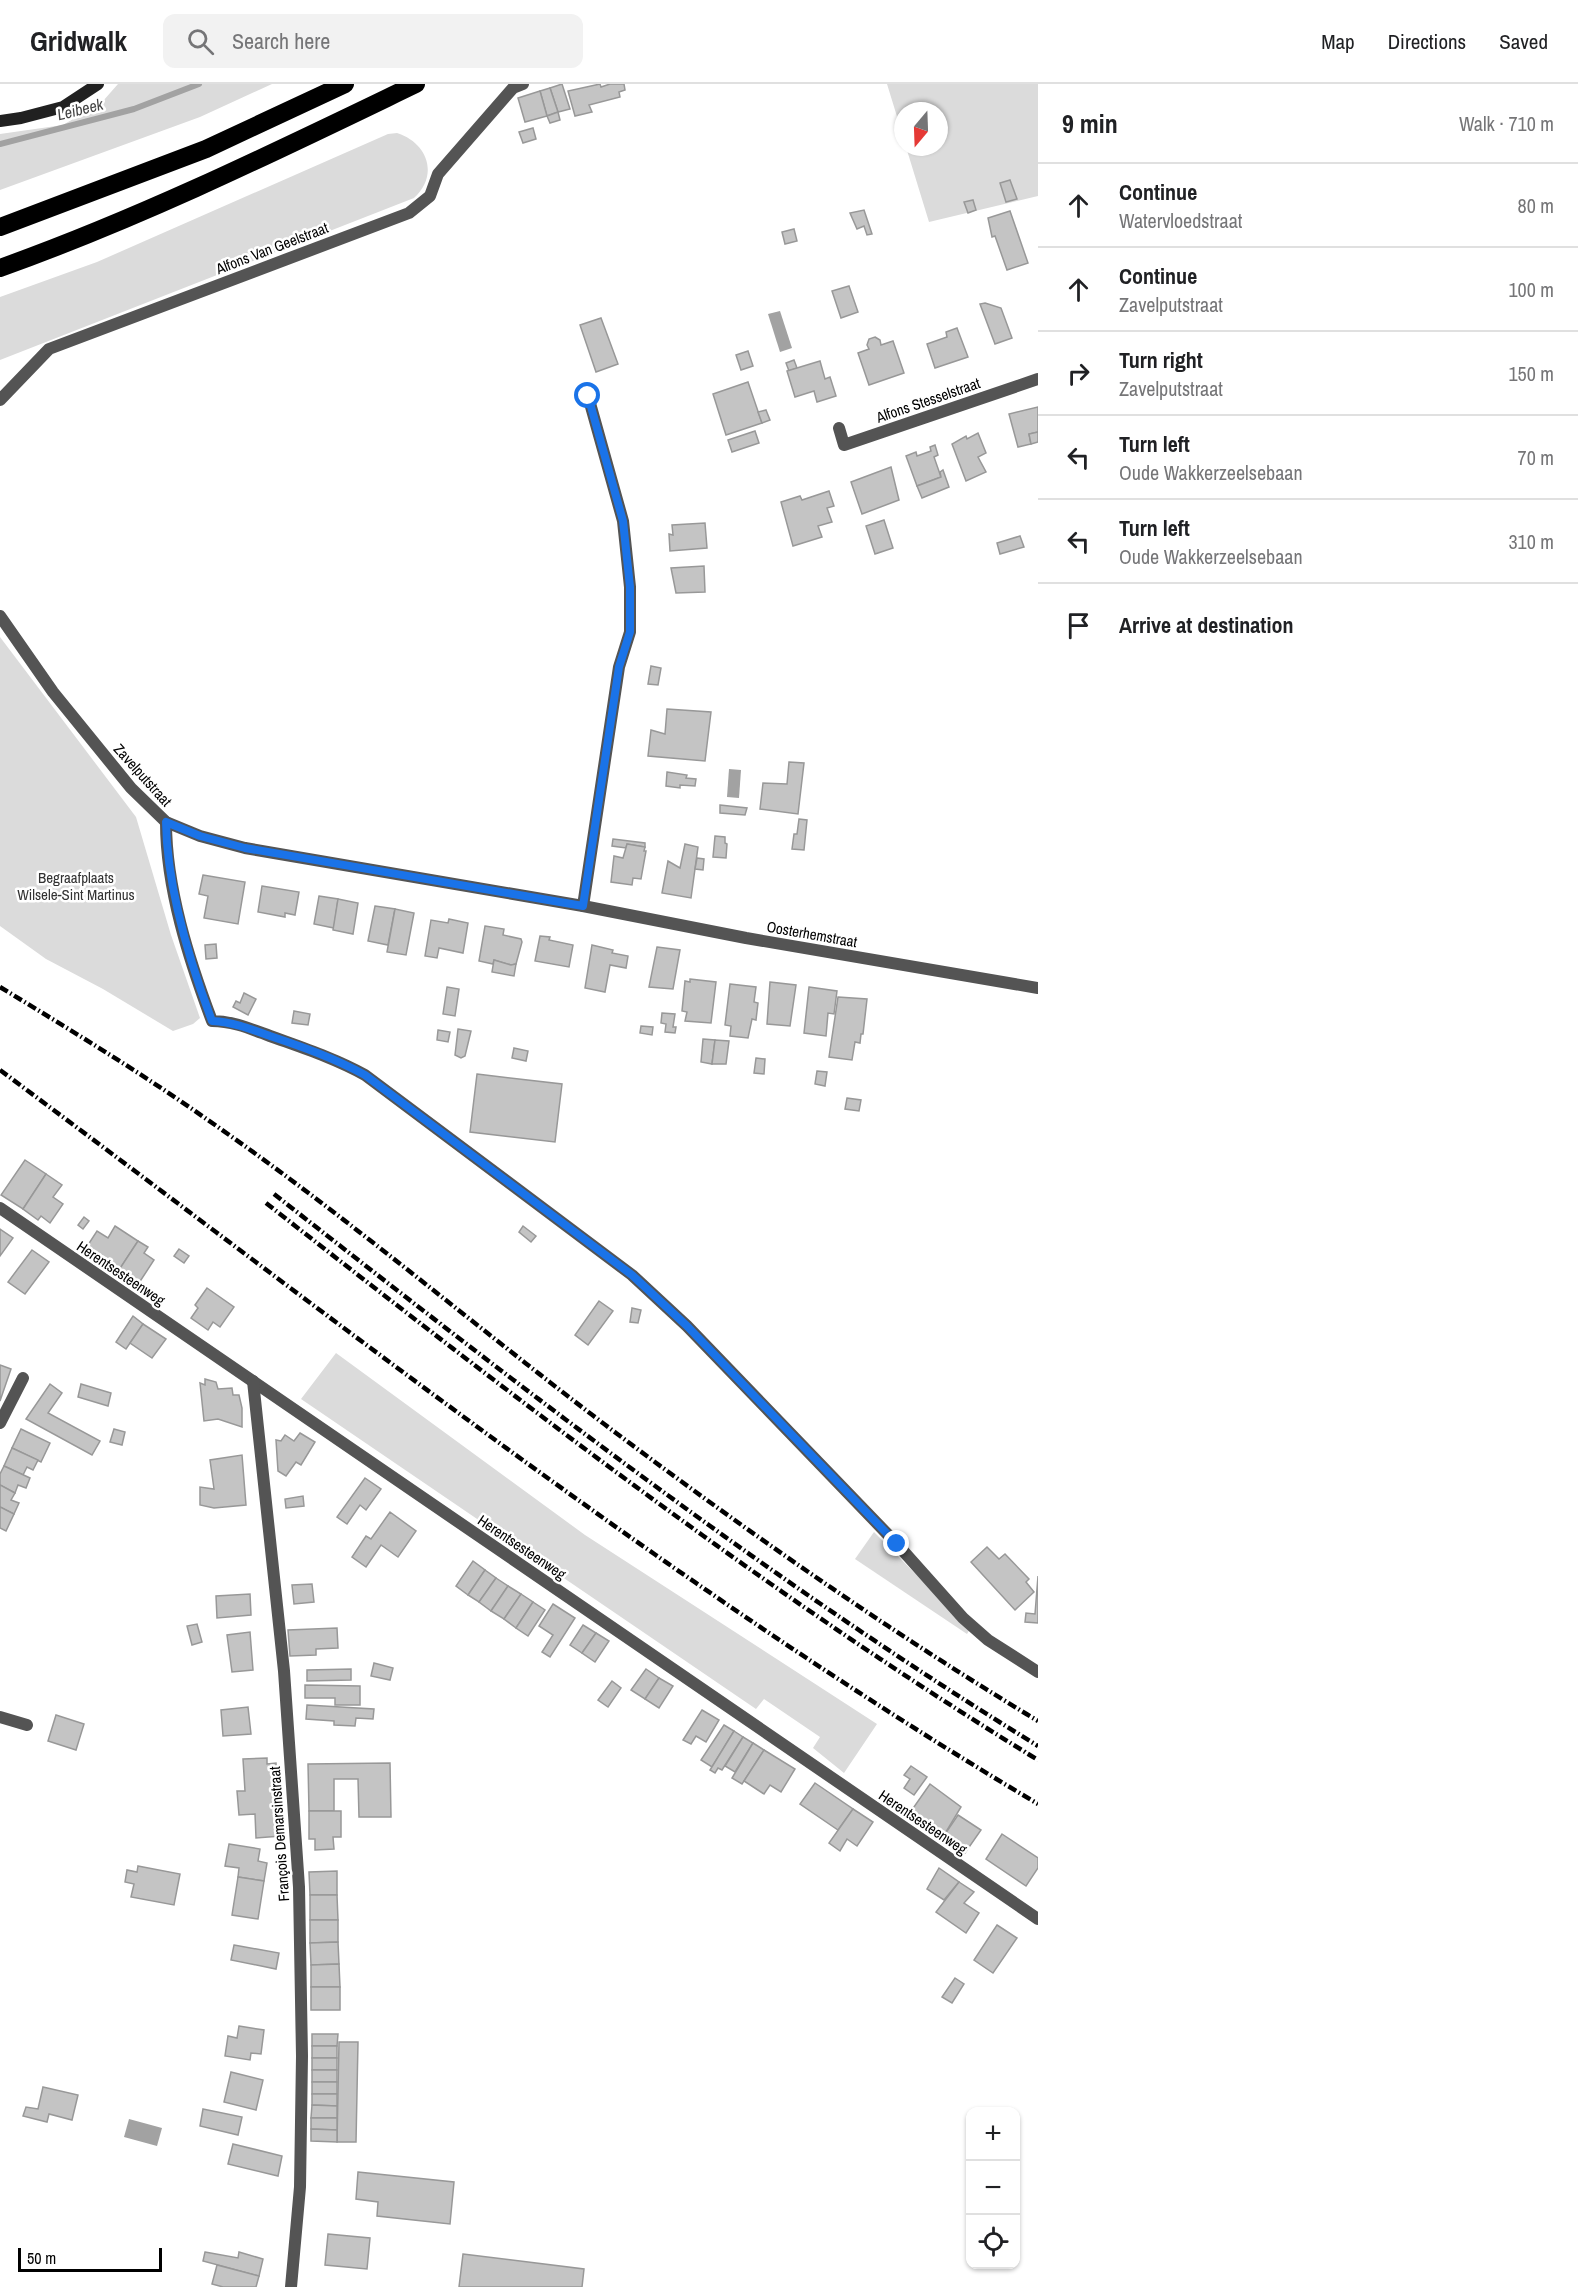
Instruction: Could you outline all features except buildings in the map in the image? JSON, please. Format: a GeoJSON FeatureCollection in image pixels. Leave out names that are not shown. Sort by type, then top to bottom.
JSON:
{"type":"FeatureCollection","features":[{"type":"Feature","properties":{"kind":"highway"},"geometry":{"type":"LineString","coordinates":[[0,227],[206,149],[345,84]]}},
{"type":"Feature","properties":{"kind":"highway"},"geometry":{"type":"LineString","coordinates":[[0,268],[69,243],[214,181],[416,84]]}},
{"type":"Feature","properties":{"kind":"street"},"geometry":{"type":"LineString","coordinates":[[0,121],[63,107],[98,84]]}},
{"type":"Feature","properties":{"kind":"street","name":"Alfons Van Geelstraat"},"geometry":{"type":"LineString","coordinates":[[0,400],[49,349],[409,213],[430,196],[438,174],[513,88],[523,84]]}},
{"type":"Feature","properties":{"kind":"street","name":"Alfons Stesselstraat"},"geometry":{"type":"LineString","coordinates":[[839,428],[844,445],[1038,379]]}},
{"type":"Feature","properties":{"kind":"street"},"geometry":{"type":"LineString","coordinates":[[583,906],[619,667],[630,632],[630,587],[623,521],[588,396]]}},
{"type":"Feature","properties":{"kind":"street","name":"Zavelputstraat"},"geometry":{"type":"LineString","coordinates":[[0,616],[53,692],[131,788],[166,822],[200,836],[245,848],[583,906]]}},
{"type":"Feature","properties":{"kind":"street"},"geometry":{"type":"LineString","coordinates":[[166,822],[166,852],[183,931],[199,988],[212,1021],[228,1022],[300,1046],[336,1059],[365,1075],[632,1275],[687,1326],[897,1544],[963,1618],[988,1640],[1038,1672]]}},
{"type":"Feature","properties":{"kind":"street","name":"Oosterhemstraat"},"geometry":{"type":"LineString","coordinates":[[583,906],[746,938],[1038,988]]}},
{"type":"Feature","properties":{"kind":"street","name":"Herentsesteenweg"},"geometry":{"type":"LineString","coordinates":[[0,1208],[1038,1919]]}},
{"type":"Feature","properties":{"kind":"street"},"geometry":{"type":"LineString","coordinates":[[0,1423],[23,1378]]}},
{"type":"Feature","properties":{"kind":"street","name":"François Demarsinstraat"},"geometry":{"type":"LineString","coordinates":[[253,1381],[284,1671],[299,1887],[301,2139],[300,2187],[291,2287]]}},
{"type":"Feature","properties":{"kind":"street"},"geometry":{"type":"LineString","coordinates":[[0,1717],[27,1725]]}},
{"type":"Feature","properties":{"kind":"green space"},"geometry":{"type":"Polygon","coordinates":[[[118,84],[272,84],[200,117],[0,190],[0,134],[63,125],[103,101],[118,84]]]}},
{"type":"Feature","properties":{"kind":"green space"},"geometry":{"type":"Polygon","coordinates":[[[887,84],[1038,84],[1038,196],[929,222],[909,156],[948,156],[948,102],[894,102],[894,107],[887,84]]]}},
{"type":"Feature","properties":{"kind":"green space"},"geometry":{"type":"Polygon","coordinates":[[[397,133],[416,144],[427,161],[426,180],[414,198],[0,360],[0,297],[97,262],[388,134],[397,133]]]}},
{"type":"Feature","properties":{"kind":"green space","name":"Begraafplaats Wilsele-Sint Martinus"},"geometry":{"type":"Polygon","coordinates":[[[0,637],[136,817],[171,935],[200,1018],[193,1024],[173,1031],[103,989],[46,959],[0,926],[0,637]]]}},
{"type":"Feature","properties":{"kind":"green space"},"geometry":{"type":"Polygon","coordinates":[[[336,1353],[585,1535],[877,1724],[844,1773],[813,1748],[820,1737],[764,1699],[756,1709],[301,1399],[336,1353]]]}},
{"type":"Feature","properties":{"kind":"green space"},"geometry":{"type":"Polygon","coordinates":[[[874,1532],[970,1629],[967,1634],[855,1559],[874,1532]]]}},
{"type":"Feature","properties":{"kind":"shaded area"},"geometry":{"type":"Polygon","coordinates":[[[780,311],[792,348],[780,352],[768,314],[780,311]]]}},
{"type":"Feature","properties":{"kind":"shaded area"},"geometry":{"type":"Polygon","coordinates":[[[729,769],[741,770],[739,798],[727,797],[729,769]]]}},
{"type":"Feature","properties":{"kind":"shaded area"},"geometry":{"type":"Polygon","coordinates":[[[129,2119],[162,2128],[157,2146],[124,2137],[129,2119]]]}},
{"type":"Feature","properties":{"kind":"waterway","name":"Leibeek"},"geometry":{"type":"LineString","coordinates":[[0,144],[134,109],[199,84]]}},
{"type":"Feature","properties":{"kind":"railway"},"geometry":{"type":"LineString","coordinates":[[0,987],[129,1067],[258,1155],[565,1394],[719,1509],[876,1618],[1038,1721]]}},
{"type":"Feature","properties":{"kind":"railway"},"geometry":{"type":"LineString","coordinates":[[0,1070],[510,1451],[639,1543],[903,1721],[1038,1804]]}},
{"type":"Feature","properties":{"kind":"railway"},"geometry":{"type":"LineString","coordinates":[[274,1194],[648,1481],[840,1617],[938,1683],[1038,1746]]}},
{"type":"Feature","properties":{"kind":"railway"},"geometry":{"type":"LineString","coordinates":[[266,1203],[644,1493],[838,1630],[1038,1760]]}},
{"type":"Feature","properties":{"kind":"route"},"geometry":{"type":"LineString","coordinates":[[588,396],[623,521],[630,587],[630,632],[619,667],[583,906],[245,848],[200,836],[166,822],[166,852],[183,931],[199,988],[212,1021],[228,1022],[291,1043],[336,1059],[365,1075],[632,1275],[687,1326],[897,1544]]}}]}
